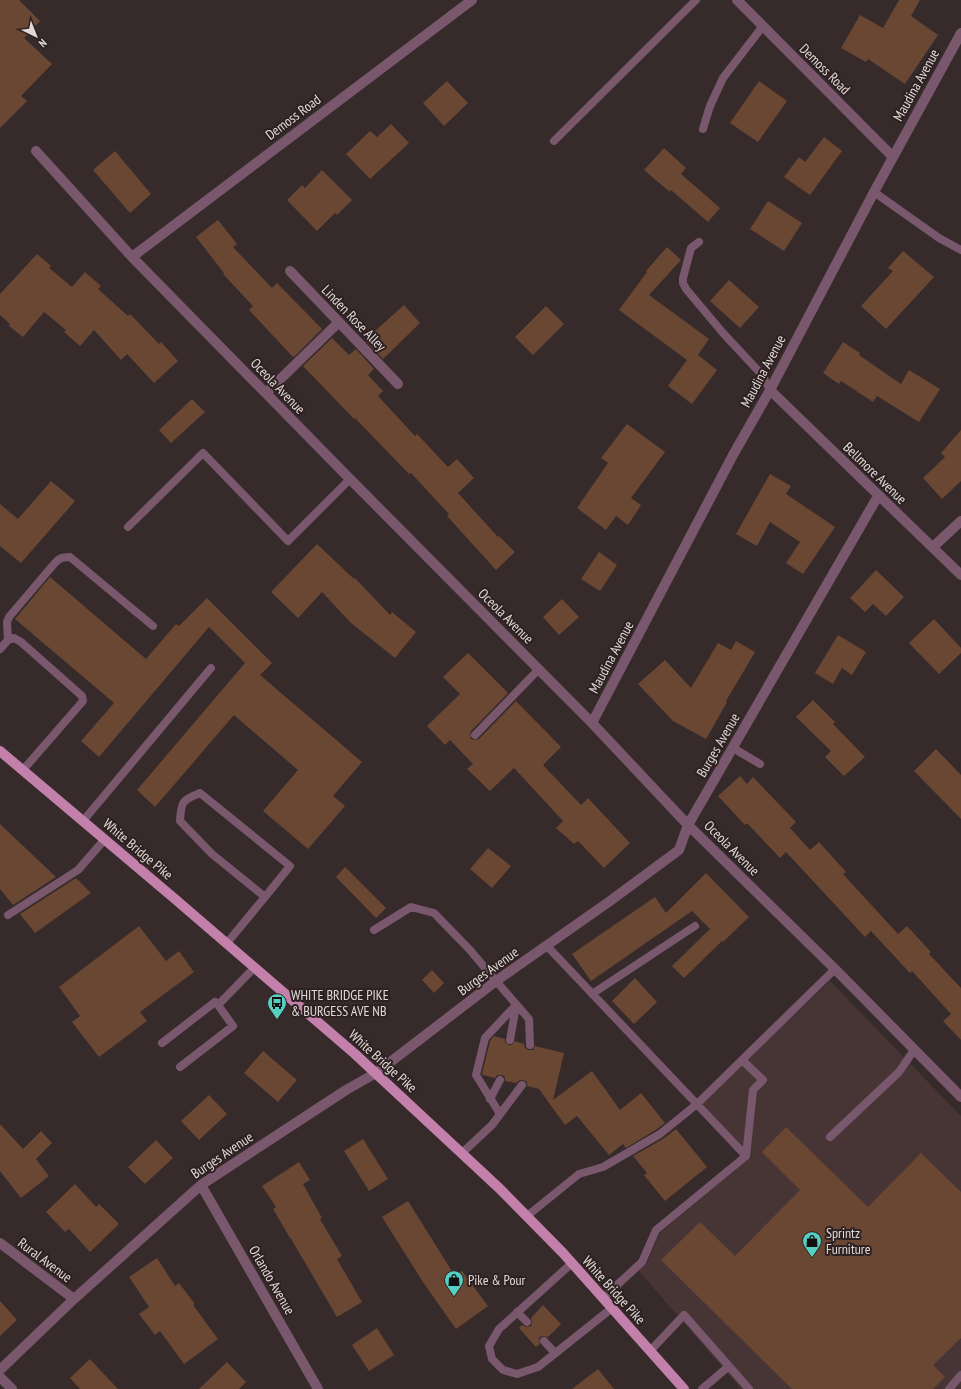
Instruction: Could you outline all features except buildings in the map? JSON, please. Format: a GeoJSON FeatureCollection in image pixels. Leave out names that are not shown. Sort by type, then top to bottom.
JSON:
{"type":"FeatureCollection","features":[{"type":"Feature","properties":{"kind":"main road","name":"White Bridge Pike"},"geometry":{"type":"LineString","coordinates":[[0,751],[255,967],[376,1073],[462,1153],[499,1188],[572,1263],[684,1389]]}},
{"type":"Feature","properties":{"kind":"street","name":"Demoss Road"},"geometry":{"type":"LineString","coordinates":[[132,257],[472,0]]}},
{"type":"Feature","properties":{"kind":"street","name":"Demoss Road"},"geometry":{"type":"LineString","coordinates":[[737,0],[893,157]]}},
{"type":"Feature","properties":{"kind":"street","name":"Maudina Avenue"},"geometry":{"type":"LineString","coordinates":[[592,723],[733,455],[770,390],[874,192],[961,33]]}},
{"type":"Feature","properties":{"kind":"street","name":"Oceola Avenue"},"geometry":{"type":"LineString","coordinates":[[36,151],[132,257],[592,723],[688,825],[835,969],[961,1097]]}},
{"type":"Feature","properties":{"kind":"street","name":"Linden Rose Alley"},"geometry":{"type":"LineString","coordinates":[[290,271],[398,384]]}},
{"type":"Feature","properties":{"kind":"street"},"geometry":{"type":"LineString","coordinates":[[266,393],[339,322]]}},
{"type":"Feature","properties":{"kind":"street","name":"Bellmore Avenue"},"geometry":{"type":"LineString","coordinates":[[770,390],[961,575]]}},
{"type":"Feature","properties":{"kind":"street","name":"Burges Avenue"},"geometry":{"type":"LineString","coordinates":[[0,1370],[74,1299],[202,1184],[346,1090],[376,1073],[496,981],[547,946],[679,850],[688,825],[878,496]]}},
{"type":"Feature","properties":{"kind":"street"},"geometry":{"type":"LineString","coordinates":[[933,547],[961,521]]}},
{"type":"Feature","properties":{"kind":"street","name":"Orlando Avenue"},"geometry":{"type":"LineString","coordinates":[[202,1184],[318,1389]]}},
{"type":"Feature","properties":{"kind":"street","name":"Rural Avenue"},"geometry":{"type":"LineString","coordinates":[[0,1243],[74,1299]]}},
{"type":"Feature","properties":{"kind":"street"},"geometry":{"type":"LineString","coordinates":[[0,1377],[12,1389]]}},
{"type":"Feature","properties":{"kind":"lane"},"geometry":{"type":"LineString","coordinates":[[554,141],[696,0]]}},
{"type":"Feature","properties":{"kind":"lane"},"geometry":{"type":"LineString","coordinates":[[702,128],[723,78],[763,26]]}},
{"type":"Feature","properties":{"kind":"lane"},"geometry":{"type":"LineString","coordinates":[[874,192],[939,238],[961,250]]}},
{"type":"Feature","properties":{"kind":"lane"},"geometry":{"type":"LineString","coordinates":[[699,242],[692,248],[682,283],[723,333],[763,376],[770,390]]}},
{"type":"Feature","properties":{"kind":"lane"},"geometry":{"type":"LineString","coordinates":[[128,527],[203,453],[288,541],[350,479]]}},
{"type":"Feature","properties":{"kind":"lane"},"geometry":{"type":"LineString","coordinates":[[8,640],[6,622],[9,617],[54,564],[60,558],[65,557],[70,557],[153,626]]}},
{"type":"Feature","properties":{"kind":"lane"},"geometry":{"type":"LineString","coordinates":[[0,649],[8,640],[14,638],[21,642],[82,696],[83,701],[23,770]]}},
{"type":"Feature","properties":{"kind":"lane"},"geometry":{"type":"LineString","coordinates":[[83,821],[211,668]]}},
{"type":"Feature","properties":{"kind":"lane"},"geometry":{"type":"LineString","coordinates":[[476,735],[539,670]]}},
{"type":"Feature","properties":{"kind":"lane"},"geometry":{"type":"LineString","coordinates":[[733,748],[760,764]]}},
{"type":"Feature","properties":{"kind":"lane"},"geometry":{"type":"LineString","coordinates":[[227,943],[266,897],[290,866],[200,793],[188,798],[181,806],[180,821],[212,854],[266,897]]}},
{"type":"Feature","properties":{"kind":"lane"},"geometry":{"type":"LineString","coordinates":[[8,915],[78,870],[105,839]]}},
{"type":"Feature","properties":{"kind":"lane"},"geometry":{"type":"LineString","coordinates":[[374,930],[411,906],[434,913],[470,950],[529,1019],[530,1045]]}},
{"type":"Feature","properties":{"kind":"lane"},"geometry":{"type":"LineString","coordinates":[[592,994],[695,926]]}},
{"type":"Feature","properties":{"kind":"lane"},"geometry":{"type":"LineString","coordinates":[[547,946],[746,1156]]}},
{"type":"Feature","properties":{"kind":"lane"},"geometry":{"type":"LineString","coordinates":[[218,1005],[255,967]]}},
{"type":"Feature","properties":{"kind":"lane"},"geometry":{"type":"LineString","coordinates":[[527,1216],[579,1174],[603,1167],[660,1134],[697,1104],[835,969]]}},
{"type":"Feature","properties":{"kind":"lane"},"geometry":{"type":"LineString","coordinates":[[162,1043],[215,1002],[218,1005],[233,1026],[180,1067]]}},
{"type":"Feature","properties":{"kind":"lane"},"geometry":{"type":"LineString","coordinates":[[510,1040],[516,1005]]}},
{"type":"Feature","properties":{"kind":"lane"},"geometry":{"type":"LineString","coordinates":[[500,1114],[476,1075],[485,1038],[516,1005]]}},
{"type":"Feature","properties":{"kind":"lane"},"geometry":{"type":"LineString","coordinates":[[830,1137],[898,1072],[914,1050]]}},
{"type":"Feature","properties":{"kind":"lane"},"geometry":{"type":"LineString","coordinates":[[603,1298],[642,1262],[656,1230],[746,1156],[753,1090],[763,1080],[742,1060]]}},
{"type":"Feature","properties":{"kind":"lane"},"geometry":{"type":"LineString","coordinates":[[490,1099],[500,1080]]}},
{"type":"Feature","properties":{"kind":"lane"},"geometry":{"type":"LineString","coordinates":[[462,1153],[492,1125],[522,1085]]}},
{"type":"Feature","properties":{"kind":"lane"},"geometry":{"type":"LineString","coordinates":[[572,1263],[499,1329],[488,1346],[492,1358],[503,1370],[517,1374],[538,1367],[612,1308]]}},
{"type":"Feature","properties":{"kind":"lane"},"geometry":{"type":"LineString","coordinates":[[517,1312],[527,1322]]}},
{"type":"Feature","properties":{"kind":"lane"},"geometry":{"type":"LineString","coordinates":[[650,1351],[684,1316],[749,1389]]}},
{"type":"Feature","properties":{"kind":"lane"},"geometry":{"type":"LineString","coordinates":[[544,1340],[555,1353]]}},
{"type":"Feature","properties":{"kind":"lane"},"geometry":{"type":"LineString","coordinates":[[702,1389],[729,1366]]}},
{"type":"Feature","properties":{"kind":"lane"},"geometry":{"type":"LineString","coordinates":[[949,1389],[961,1375]]}},
{"type":"Feature","properties":{"kind":"shaded area"},"geometry":{"type":"Polygon","coordinates":[[[830,981],[961,1116],[961,1389],[741,1389],[639,1271],[646,1264],[661,1232],[751,1157],[701,1104],[830,981]]]}},
{"type":"Feature","properties":{"kind":"place","name":"WHITE BRIDGE PIKE & BURGESS AVE NB"},"geometry":{"type":"Point","coordinates":[277,1020]}},
{"type":"Feature","properties":{"kind":"place","name":"Sprintz Furniture"},"geometry":{"type":"Point","coordinates":[812,1258]}},
{"type":"Feature","properties":{"kind":"place","name":"Pike & Pour"},"geometry":{"type":"Point","coordinates":[454,1297]}}]}
